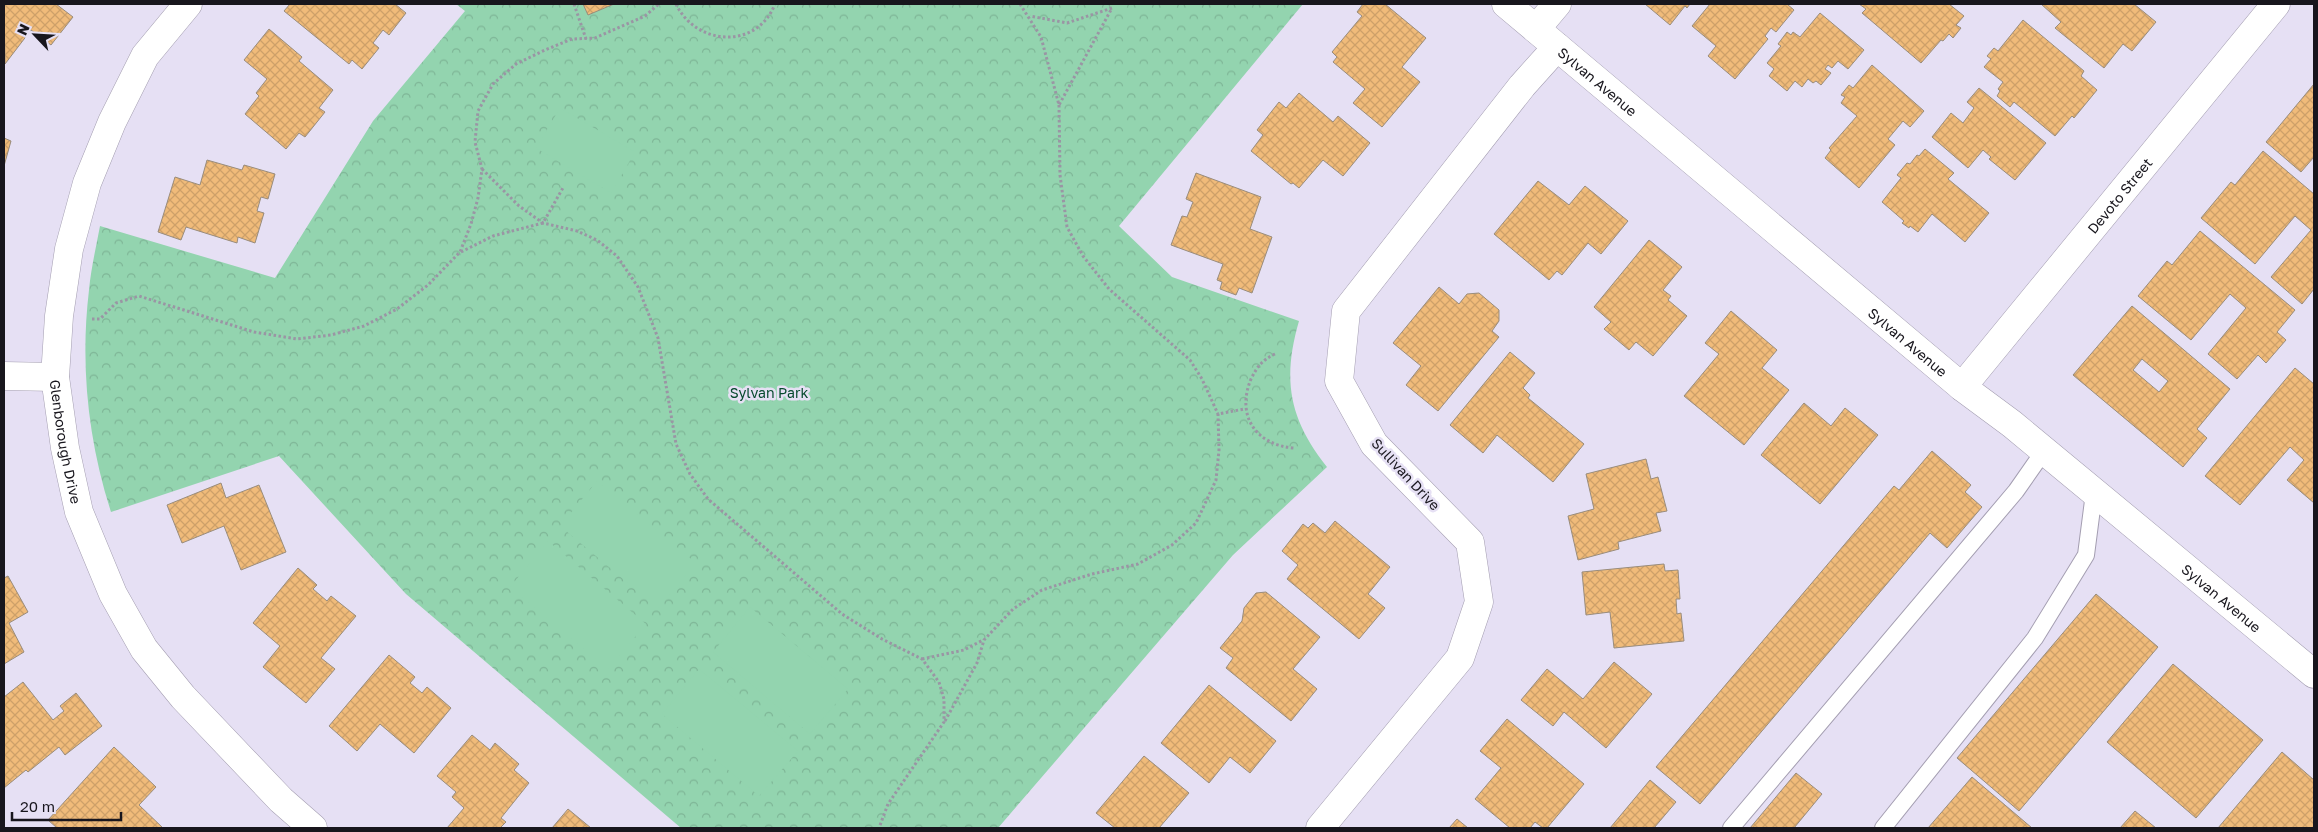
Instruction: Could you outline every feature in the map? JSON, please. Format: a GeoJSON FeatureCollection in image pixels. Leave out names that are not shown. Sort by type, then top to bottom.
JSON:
{"type":"FeatureCollection","features":[{"type":"Feature","properties":{"kind":"street","name":"Glenborough Drive"},"geometry":{"type":"LineString","coordinates":[[188,4],[145,56],[112,122],[87,183],[69,249],[59,316],[55,377],[64,448],[79,512],[113,594],[144,649],[183,697],[281,800],[313,828]]}},
{"type":"Feature","properties":{"kind":"street","name":"Sylvan Avenue"},"geometry":{"type":"LineString","coordinates":[[1506,4],[1962,387],[1995,411],[2314,674]]}},
{"type":"Feature","properties":{"kind":"street"},"geometry":{"type":"LineString","coordinates":[[1536,29],[1557,4]]}},
{"type":"Feature","properties":{"kind":"street","name":"Devoto Street"},"geometry":{"type":"LineString","coordinates":[[1962,387],[2276,4]]}},
{"type":"Feature","properties":{"kind":"street","name":"Sullivan Drive"},"geometry":{"type":"LineString","coordinates":[[1320,828],[1460,658],[1479,602],[1470,542],[1374,444],[1339,381],[1346,310],[1522,86],[1557,46]]}},
{"type":"Feature","properties":{"kind":"street"},"geometry":{"type":"LineString","coordinates":[[4,376],[55,377]]}},
{"type":"Feature","properties":{"kind":"lane"},"geometry":{"type":"LineString","coordinates":[[1731,828],[2016,492],[2044,451]]}},
{"type":"Feature","properties":{"kind":"lane"},"geometry":{"type":"LineString","coordinates":[[1883,828],[2035,638],[2086,555],[2094,492]]}},
{"type":"Feature","properties":{"kind":"path"},"geometry":{"type":"LineString","coordinates":[[574,4],[586,39]]}},
{"type":"Feature","properties":{"kind":"path"},"geometry":{"type":"LineString","coordinates":[[460,252],[471,224],[478,198],[482,169],[475,142],[478,111],[493,84],[516,64],[545,50],[572,39],[595,38],[645,16],[659,4]]}},
{"type":"Feature","properties":{"kind":"path"},"geometry":{"type":"LineString","coordinates":[[676,4],[681,15],[695,26],[718,38],[739,37],[758,26],[771,13],[775,4]]}},
{"type":"Feature","properties":{"kind":"path"},"geometry":{"type":"LineString","coordinates":[[922,659],[964,650],[984,640],[1012,609],[1042,590],[1092,574],[1138,564],[1172,545],[1196,523],[1216,480],[1219,450],[1218,414],[1202,379],[1190,360],[1171,341],[1109,289],[1083,256],[1067,227],[1060,175],[1059,105],[1041,37],[1030,16],[1020,4]]}},
{"type":"Feature","properties":{"kind":"path"},"geometry":{"type":"LineString","coordinates":[[1030,16],[1067,23],[1112,8],[1059,105]]}},
{"type":"Feature","properties":{"kind":"path"},"geometry":{"type":"LineString","coordinates":[[482,169],[519,206],[543,223],[577,231],[597,240],[617,256],[638,287],[658,338],[676,444],[690,474],[708,499],[842,614],[882,639],[922,659],[939,682],[944,699],[944,722]]}},
{"type":"Feature","properties":{"kind":"path"},"geometry":{"type":"LineString","coordinates":[[100,319],[116,303],[139,296],[254,332],[297,339],[331,335],[364,326],[397,309],[428,285],[460,252],[493,236],[543,223],[564,186]]}},
{"type":"Feature","properties":{"kind":"path"},"geometry":{"type":"LineString","coordinates":[[1275,354],[1265,358],[1256,368],[1246,391],[1244,409],[1256,432],[1280,447],[1294,448]]}},
{"type":"Feature","properties":{"kind":"path"},"geometry":{"type":"LineString","coordinates":[[1218,414],[1244,409]]}},
{"type":"Feature","properties":{"kind":"path"},"geometry":{"type":"LineString","coordinates":[[879,828],[888,804],[944,722],[977,662],[984,640]]}},
{"type":"Feature","properties":{"kind":"green space","name":"Sylvan Park"},"geometry":{"type":"Polygon","coordinates":[[[456,4],[1303,4],[1119,226],[1172,277],[1299,321],[1291,362],[1292,398],[1304,432],[1327,467],[1233,555],[998,828],[681,828],[406,594],[279,456],[111,512],[103,485],[88,402],[85,346],[90,282],[100,226],[275,278],[373,121],[465,11],[456,4]]]}},
{"type":"Feature","properties":{"kind":"green space"},"geometry":{"type":"Polygon","coordinates":[[[560,108],[635,152],[611,193],[536,148],[560,108]]]}},
{"type":"Feature","properties":{"kind":"green space"},"geometry":{"type":"Polygon","coordinates":[[[597,481],[696,563],[658,608],[560,526],[597,481]]]}},
{"type":"Feature","properties":{"kind":"green space"},"geometry":{"type":"Polygon","coordinates":[[[548,541],[646,624],[608,669],[510,587],[548,541]]]}},
{"type":"Feature","properties":{"kind":"green space"},"geometry":{"type":"Polygon","coordinates":[[[750,607],[848,689],[810,734],[713,652],[750,607]]]}},
{"type":"Feature","properties":{"kind":"green space"},"geometry":{"type":"Polygon","coordinates":[[[699,669],[798,751],[759,796],[662,714],[699,669]]]}},
{"type":"Feature","properties":{"kind":"building"},"geometry":{"type":"Polygon","coordinates":[[[4,4],[56,4],[73,17],[51,45],[31,30],[5,64],[4,4]]]}},
{"type":"Feature","properties":{"kind":"building"},"geometry":{"type":"Polygon","coordinates":[[[290,4],[395,4],[406,13],[389,35],[383,30],[373,43],[379,48],[362,69],[352,60],[349,64],[284,11],[290,4]]]}},
{"type":"Feature","properties":{"kind":"building"},"geometry":{"type":"Polygon","coordinates":[[[583,4],[614,4],[588,15],[583,4]]]}},
{"type":"Feature","properties":{"kind":"building"},"geometry":{"type":"Polygon","coordinates":[[[1363,4],[1385,4],[1426,38],[1402,67],[1420,82],[1382,127],[1353,103],[1365,89],[1333,62],[1337,57],[1332,52],[1362,16],[1357,12],[1363,4]]]}},
{"type":"Feature","properties":{"kind":"building"},"geometry":{"type":"Polygon","coordinates":[[[1645,4],[1690,4],[1687,8],[1685,6],[1670,25],[1645,4]]]}},
{"type":"Feature","properties":{"kind":"building"},"geometry":{"type":"Polygon","coordinates":[[[1710,4],[1787,4],[1794,10],[1776,32],[1771,28],[1765,36],[1768,39],[1735,79],[1708,56],[1716,46],[1692,26],[1710,4]]]}},
{"type":"Feature","properties":{"kind":"building"},"geometry":{"type":"Polygon","coordinates":[[[1859,4],[1949,4],[1964,16],[1956,25],[1961,28],[1953,38],[1949,34],[1943,41],[1941,40],[1921,63],[1862,13],[1866,9],[1859,4]]]}},
{"type":"Feature","properties":{"kind":"building"},"geometry":{"type":"Polygon","coordinates":[[[2041,4],[2134,4],[2156,22],[2132,51],[2123,44],[2104,68],[2055,28],[2061,22],[2041,4]]]}},
{"type":"Feature","properties":{"kind":"building"},"geometry":{"type":"Polygon","coordinates":[[[1820,13],[1864,50],[1848,69],[1838,61],[1832,68],[1828,65],[1825,69],[1831,73],[1821,85],[1816,81],[1813,83],[1808,79],[1802,87],[1795,81],[1787,91],[1769,76],[1774,69],[1767,63],[1781,46],[1778,44],[1787,32],[1791,35],[1793,32],[1800,37],[1820,13]]]}},
{"type":"Feature","properties":{"kind":"building"},"geometry":{"type":"Polygon","coordinates":[[[2023,20],[2084,71],[2081,76],[2097,90],[2074,118],[2072,116],[2055,136],[2014,102],[2010,107],[1997,96],[2000,91],[1998,89],[2003,82],[1984,67],[1991,59],[1987,56],[1994,48],[1998,51],[2023,20]]]}},
{"type":"Feature","properties":{"kind":"building"},"geometry":{"type":"Polygon","coordinates":[[[269,29],[302,57],[299,61],[333,90],[319,108],[325,112],[305,137],[299,133],[286,149],[245,114],[259,96],[256,93],[267,79],[244,60],[269,29]]]}},
{"type":"Feature","properties":{"kind":"building"},"geometry":{"type":"Polygon","coordinates":[[[1872,65],[1924,111],[1910,127],[1903,121],[1888,139],[1895,145],[1859,188],[1825,158],[1831,150],[1829,148],[1857,116],[1841,103],[1845,97],[1841,95],[1849,85],[1853,88],[1872,65]]]}},
{"type":"Feature","properties":{"kind":"building"},"geometry":{"type":"Polygon","coordinates":[[[2314,84],[2314,157],[2301,172],[2266,142],[2314,84]]]}},
{"type":"Feature","properties":{"kind":"building"},"geometry":{"type":"Polygon","coordinates":[[[1979,88],[2046,143],[2015,180],[1989,159],[1991,157],[1983,150],[1968,168],[1932,137],[1951,113],[1963,123],[1974,108],[1967,102],[1979,88]]]}},
{"type":"Feature","properties":{"kind":"building"},"geometry":{"type":"Polygon","coordinates":[[[1299,93],[1333,122],[1338,116],[1370,143],[1343,176],[1323,160],[1299,188],[1293,183],[1291,184],[1251,151],[1263,135],[1257,130],[1279,102],[1286,108],[1299,93]]]}},
{"type":"Feature","properties":{"kind":"building"},"geometry":{"type":"Polygon","coordinates":[[[4,138],[11,141],[4,166],[4,138]]]}},
{"type":"Feature","properties":{"kind":"building"},"geometry":{"type":"Polygon","coordinates":[[[1925,149],[1954,173],[1948,179],[1989,213],[1965,242],[1932,214],[1918,232],[1910,226],[1909,228],[1902,223],[1904,221],[1882,202],[1901,178],[1897,175],[1907,163],[1910,164],[1925,149]]]}},
{"type":"Feature","properties":{"kind":"building"},"geometry":{"type":"Polygon","coordinates":[[[2263,151],[2314,194],[2314,289],[2302,304],[2271,277],[2311,230],[2295,216],[2255,264],[2201,218],[2231,182],[2235,185],[2263,151]]]}},
{"type":"Feature","properties":{"kind":"building"},"geometry":{"type":"Polygon","coordinates":[[[207,160],[242,170],[244,165],[275,174],[268,199],[261,197],[257,211],[264,213],[255,243],[238,237],[237,243],[186,227],[181,240],[158,232],[175,177],[200,185],[207,160]]]}},
{"type":"Feature","properties":{"kind":"building"},"geometry":{"type":"Polygon","coordinates":[[[1196,173],[1261,197],[1250,229],[1272,237],[1252,293],[1239,288],[1236,295],[1220,289],[1222,282],[1217,280],[1223,264],[1171,245],[1182,216],[1187,217],[1193,202],[1186,199],[1196,173]]]}},
{"type":"Feature","properties":{"kind":"building"},"geometry":{"type":"Polygon","coordinates":[[[1538,181],[1569,205],[1585,186],[1628,221],[1601,254],[1588,243],[1562,275],[1557,271],[1549,280],[1494,234],[1538,181]]]}},
{"type":"Feature","properties":{"kind":"building"},"geometry":{"type":"Polygon","coordinates":[[[2200,231],[2295,310],[2277,332],[2286,340],[2266,363],[2258,355],[2237,379],[2208,354],[2246,308],[2230,294],[2191,340],[2138,296],[2167,261],[2172,265],[2200,231]]]}},
{"type":"Feature","properties":{"kind":"building"},"geometry":{"type":"Polygon","coordinates":[[[1649,240],[1682,267],[1663,290],[1671,296],[1668,300],[1687,316],[1653,356],[1636,342],[1629,350],[1604,329],[1611,322],[1594,307],[1649,240]]]}},
{"type":"Feature","properties":{"kind":"building"},"geometry":{"type":"Polygon","coordinates":[[[1439,287],[1459,304],[1467,294],[1479,293],[1499,310],[1499,321],[1492,331],[1499,337],[1438,411],[1406,385],[1421,366],[1393,343],[1439,287]]]}},
{"type":"Feature","properties":{"kind":"building"},"geometry":{"type":"Polygon","coordinates":[[[2132,306],[2230,389],[2197,429],[2207,438],[2183,467],[2073,375],[2132,306]],[[2142,359],[2133,370],[2159,392],[2168,381],[2142,359]]]}},
{"type":"Feature","properties":{"kind":"building"},"geometry":{"type":"Polygon","coordinates":[[[1731,311],[1777,350],[1762,368],[1789,390],[1744,445],[1684,396],[1719,354],[1705,343],[1731,311]]]}},
{"type":"Feature","properties":{"kind":"building"},"geometry":{"type":"Polygon","coordinates":[[[1510,352],[1535,373],[1523,388],[1530,395],[1528,398],[1584,444],[1553,482],[1497,435],[1483,453],[1450,425],[1510,352]]]}},
{"type":"Feature","properties":{"kind":"building"},"geometry":{"type":"Polygon","coordinates":[[[2295,368],[2314,384],[2314,503],[2287,480],[2304,460],[2290,447],[2240,505],[2205,476],[2295,368]]]}},
{"type":"Feature","properties":{"kind":"building"},"geometry":{"type":"Polygon","coordinates":[[[1804,403],[1831,426],[1845,408],[1878,435],[1820,504],[1761,455],[1804,403]]]}},
{"type":"Feature","properties":{"kind":"building"},"geometry":{"type":"Polygon","coordinates":[[[1932,451],[1971,485],[1965,492],[1982,507],[1947,548],[1930,533],[1700,804],[1656,767],[1894,486],[1899,490],[1932,451]]]}},
{"type":"Feature","properties":{"kind":"building"},"geometry":{"type":"Polygon","coordinates":[[[1646,459],[1651,479],[1658,477],[1667,511],[1656,513],[1661,531],[1618,542],[1619,549],[1578,560],[1568,516],[1594,509],[1586,474],[1646,459]]]}},
{"type":"Feature","properties":{"kind":"building"},"geometry":{"type":"Polygon","coordinates":[[[221,483],[226,498],[259,485],[286,552],[241,570],[224,526],[182,543],[167,505],[221,483]]]}},
{"type":"Feature","properties":{"kind":"building"},"geometry":{"type":"Polygon","coordinates":[[[1335,521],[1390,567],[1368,594],[1385,608],[1359,639],[1287,579],[1298,565],[1282,551],[1303,524],[1308,528],[1313,523],[1325,533],[1335,521]]]}},
{"type":"Feature","properties":{"kind":"building"},"geometry":{"type":"Polygon","coordinates":[[[1664,564],[1665,571],[1678,570],[1680,599],[1676,599],[1677,614],[1681,613],[1684,641],[1614,648],[1610,612],[1586,615],[1582,572],[1664,564]]]}},
{"type":"Feature","properties":{"kind":"building"},"geometry":{"type":"Polygon","coordinates":[[[298,568],[317,585],[313,589],[327,601],[331,596],[356,616],[321,658],[335,669],[306,703],[263,667],[280,646],[253,623],[298,568]]]}},
{"type":"Feature","properties":{"kind":"building"},"geometry":{"type":"Polygon","coordinates":[[[8,576],[28,612],[9,623],[24,652],[4,664],[4,578],[8,576]]]}},
{"type":"Feature","properties":{"kind":"building"},"geometry":{"type":"Polygon","coordinates":[[[1266,592],[1320,637],[1293,669],[1317,689],[1291,721],[1226,668],[1233,658],[1220,648],[1242,621],[1244,608],[1256,593],[1266,592]]]}},
{"type":"Feature","properties":{"kind":"building"},"geometry":{"type":"Polygon","coordinates":[[[2096,594],[2158,647],[2019,811],[1957,758],[2096,594]]]}},
{"type":"Feature","properties":{"kind":"building"},"geometry":{"type":"Polygon","coordinates":[[[389,655],[415,677],[410,683],[422,693],[427,687],[451,708],[414,753],[380,724],[357,751],[329,726],[389,655]]]}},
{"type":"Feature","properties":{"kind":"building"},"geometry":{"type":"Polygon","coordinates":[[[1614,662],[1652,694],[1606,748],[1564,712],[1553,726],[1521,700],[1547,669],[1583,699],[1614,662]]]}},
{"type":"Feature","properties":{"kind":"building"},"geometry":{"type":"Polygon","coordinates":[[[2173,664],[2263,740],[2196,818],[2107,742],[2173,664]]]}},
{"type":"Feature","properties":{"kind":"building"},"geometry":{"type":"Polygon","coordinates":[[[23,682],[53,720],[64,711],[60,706],[76,693],[102,726],[65,755],[59,747],[28,772],[26,770],[4,788],[4,697],[23,682]]]}},
{"type":"Feature","properties":{"kind":"building"},"geometry":{"type":"Polygon","coordinates":[[[1209,685],[1276,741],[1250,773],[1230,757],[1209,783],[1161,743],[1209,685]]]}},
{"type":"Feature","properties":{"kind":"building"},"geometry":{"type":"Polygon","coordinates":[[[1507,719],[1584,784],[1547,828],[1543,828],[1535,822],[1530,828],[1510,828],[1475,799],[1501,768],[1480,751],[1507,719]]]}},
{"type":"Feature","properties":{"kind":"building"},"geometry":{"type":"Polygon","coordinates":[[[472,735],[490,750],[495,743],[519,764],[514,770],[529,783],[501,818],[506,822],[500,828],[447,828],[464,808],[452,797],[456,792],[437,776],[472,735]]]}},
{"type":"Feature","properties":{"kind":"building"},"geometry":{"type":"Polygon","coordinates":[[[114,747],[156,787],[139,805],[163,828],[57,828],[48,820],[114,747]]]}},
{"type":"Feature","properties":{"kind":"building"},"geometry":{"type":"Polygon","coordinates":[[[2282,752],[2314,780],[2314,828],[2218,828],[2282,752]]]}},
{"type":"Feature","properties":{"kind":"building"},"geometry":{"type":"Polygon","coordinates":[[[1144,756],[1189,793],[1159,828],[1115,828],[1096,813],[1144,756]]]}},
{"type":"Feature","properties":{"kind":"building"},"geometry":{"type":"Polygon","coordinates":[[[1796,773],[1822,794],[1794,828],[1750,828],[1796,773]]]}},
{"type":"Feature","properties":{"kind":"building"},"geometry":{"type":"Polygon","coordinates":[[[1972,777],[2032,828],[1928,828],[1972,777]]]}},
{"type":"Feature","properties":{"kind":"building"},"geometry":{"type":"Polygon","coordinates":[[[1650,780],[1676,802],[1654,828],[1610,828],[1650,780]]]}},
{"type":"Feature","properties":{"kind":"building"},"geometry":{"type":"Polygon","coordinates":[[[568,809],[591,828],[552,828],[568,809]]]}},
{"type":"Feature","properties":{"kind":"building"},"geometry":{"type":"Polygon","coordinates":[[[2135,811],[2156,828],[2120,828],[2135,811]]]}},
{"type":"Feature","properties":{"kind":"building"},"geometry":{"type":"Polygon","coordinates":[[[1457,819],[1468,828],[1449,828],[1457,819]]]}}]}
